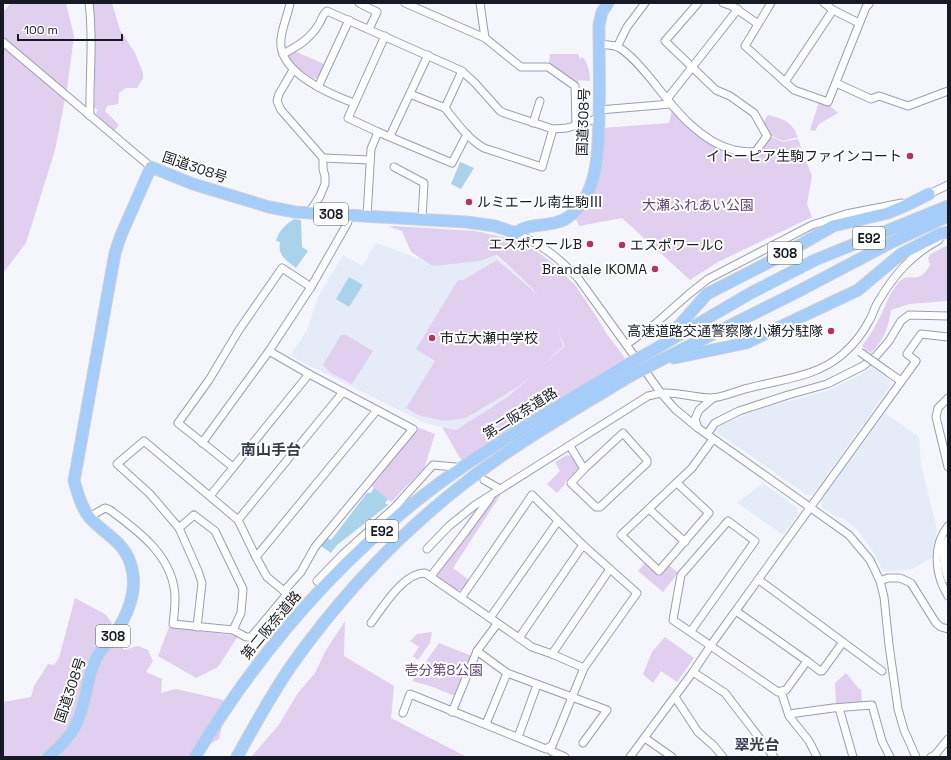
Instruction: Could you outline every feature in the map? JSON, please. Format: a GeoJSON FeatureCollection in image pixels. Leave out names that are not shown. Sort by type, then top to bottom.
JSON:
{"type":"FeatureCollection","features":[{"type":"Feature","properties":{"kind":"highway","name":"国道308号"},"geometry":{"type":"LineString","coordinates":[[48,757],[67,739],[76,724],[93,665],[100,652],[123,623],[132,593],[132,569],[128,557],[121,546],[89,517],[80,500],[74,481],[115,253],[121,235],[151,167],[193,184],[269,207],[295,212],[422,219],[480,224],[495,226],[516,233],[520,230],[533,226],[558,223],[570,216],[581,206],[597,164],[599,141],[600,19],[602,12],[608,3]]}},
{"type":"Feature","properties":{"kind":"highway","name":"308"},"geometry":{"type":"LineString","coordinates":[[662,345],[707,294],[781,256],[833,226],[888,212],[907,205],[929,194]]}},
{"type":"Feature","properties":{"kind":"highway","name":"第二阪奈道路"},"geometry":{"type":"LineString","coordinates":[[195,757],[217,720],[242,684],[275,641],[304,607],[361,550],[441,483],[503,440],[748,294],[815,260],[948,206]]}},
{"type":"Feature","properties":{"kind":"highway","name":"第二阪奈道路"},"geometry":{"type":"LineString","coordinates":[[237,757],[256,722],[295,661],[354,586],[388,550],[462,485],[502,456],[557,420],[659,360],[799,291],[892,242],[948,216]]}},
{"type":"Feature","properties":{"kind":"highway"},"geometry":{"type":"LineString","coordinates":[[659,360],[746,343],[858,290],[901,254],[945,234]]}},
{"type":"Feature","properties":{"kind":"street"},"geometry":{"type":"LineString","coordinates":[[89,3],[92,66],[90,116]]}},
{"type":"Feature","properties":{"kind":"street"},"geometry":{"type":"LineString","coordinates":[[290,3],[280,41],[283,54],[293,70],[318,87],[354,103]]}},
{"type":"Feature","properties":{"kind":"street"},"geometry":{"type":"LineString","coordinates":[[359,3],[377,12],[369,29]]}},
{"type":"Feature","properties":{"kind":"street"},"geometry":{"type":"LineString","coordinates":[[405,3],[485,38],[521,67],[548,68],[574,86],[576,125]]}},
{"type":"Feature","properties":{"kind":"street"},"geometry":{"type":"LineString","coordinates":[[480,3],[485,38]]}},
{"type":"Feature","properties":{"kind":"street"},"geometry":{"type":"LineString","coordinates":[[617,47],[627,27],[645,3]]}},
{"type":"Feature","properties":{"kind":"street"},"geometry":{"type":"LineString","coordinates":[[600,44],[617,47],[640,65],[669,101],[692,125],[712,141],[723,147],[739,151],[756,151],[766,136],[754,113],[730,96],[716,90],[666,41],[698,3]]}},
{"type":"Feature","properties":{"kind":"street"},"geometry":{"type":"LineString","coordinates":[[723,3],[734,6],[758,24]]}},
{"type":"Feature","properties":{"kind":"street"},"geometry":{"type":"LineString","coordinates":[[772,3],[745,46],[794,90],[828,102],[859,23],[866,7],[870,4]]}},
{"type":"Feature","properties":{"kind":"street"},"geometry":{"type":"LineString","coordinates":[[824,3],[832,10],[859,23]]}},
{"type":"Feature","properties":{"kind":"street"},"geometry":{"type":"LineString","coordinates":[[283,54],[301,45],[311,36],[320,23],[323,14],[327,11],[462,71],[476,83],[500,111],[504,113],[553,129],[567,128],[599,114],[669,101],[734,6]]}},
{"type":"Feature","properties":{"kind":"street"},"geometry":{"type":"LineString","coordinates":[[785,82],[832,10]]}},
{"type":"Feature","properties":{"kind":"street"},"geometry":{"type":"LineString","coordinates":[[318,87],[349,20]]}},
{"type":"Feature","properties":{"kind":"street"},"geometry":{"type":"LineString","coordinates":[[385,36],[348,118],[452,164],[467,134]]}},
{"type":"Feature","properties":{"kind":"street"},"geometry":{"type":"LineString","coordinates":[[3,42],[151,167]]}},
{"type":"Feature","properties":{"kind":"street"},"geometry":{"type":"LineString","coordinates":[[390,136],[428,55]]}},
{"type":"Feature","properties":{"kind":"street"},"geometry":{"type":"LineString","coordinates":[[293,70],[278,94],[277,101],[281,110],[323,158],[323,169],[326,184],[309,213]]}},
{"type":"Feature","properties":{"kind":"street"},"geometry":{"type":"LineString","coordinates":[[445,108],[462,71]]}},
{"type":"Feature","properties":{"kind":"street"},"geometry":{"type":"LineString","coordinates":[[836,83],[872,99],[880,96],[908,106],[948,91]]}},
{"type":"Feature","properties":{"kind":"street"},"geometry":{"type":"LineString","coordinates":[[410,94],[445,108],[478,145],[542,167],[553,129]]}},
{"type":"Feature","properties":{"kind":"street"},"geometry":{"type":"LineString","coordinates":[[533,123],[540,101]]}},
{"type":"Feature","properties":{"kind":"street"},"geometry":{"type":"LineString","coordinates":[[367,216],[371,149],[378,132]]}},
{"type":"Feature","properties":{"kind":"street"},"geometry":{"type":"LineString","coordinates":[[323,158],[370,160]]}},
{"type":"Feature","properties":{"kind":"street"},"geometry":{"type":"LineString","coordinates":[[394,167],[424,183],[422,219]]}},
{"type":"Feature","properties":{"kind":"street"},"geometry":{"type":"LineString","coordinates":[[627,344],[655,324],[708,279],[812,225],[846,214],[901,204],[929,194],[948,185]]}},
{"type":"Feature","properties":{"kind":"street"},"geometry":{"type":"LineString","coordinates":[[202,443],[269,351],[311,286],[347,224],[350,216]]}},
{"type":"Feature","properties":{"kind":"street"},"geometry":{"type":"LineString","coordinates":[[516,233],[540,245],[556,256],[578,278],[675,409],[713,439],[849,535],[870,560],[880,581],[884,597],[898,709],[904,730],[916,757]]}},
{"type":"Feature","properties":{"kind":"street"},"geometry":{"type":"LineString","coordinates":[[427,550],[449,526],[475,505],[648,396],[662,393],[713,398],[815,371],[829,365],[852,346],[870,320],[877,304],[894,277],[919,253],[945,234]]}},
{"type":"Feature","properties":{"kind":"street"},"geometry":{"type":"LineString","coordinates":[[233,467],[178,423],[209,380],[239,330],[282,268],[311,286]]}},
{"type":"Feature","properties":{"kind":"street"},"geometry":{"type":"LineString","coordinates":[[707,434],[715,423],[740,411],[788,395],[828,384],[863,366],[876,356],[889,341],[901,321],[909,315],[948,316]]}},
{"type":"Feature","properties":{"kind":"street"},"geometry":{"type":"LineString","coordinates":[[630,757],[693,672],[916,361],[907,354],[921,334],[948,336]]}},
{"type":"Feature","properties":{"kind":"street"},"geometry":{"type":"LineString","coordinates":[[852,346],[901,381]]}},
{"type":"Feature","properties":{"kind":"street"},"geometry":{"type":"LineString","coordinates":[[269,351],[413,429],[315,547],[301,572],[284,591]]}},
{"type":"Feature","properties":{"kind":"street"},"geometry":{"type":"LineString","coordinates":[[210,496],[309,374]]}},
{"type":"Feature","properties":{"kind":"street"},"geometry":{"type":"LineString","coordinates":[[238,520],[343,392]]}},
{"type":"Feature","properties":{"kind":"street"},"geometry":{"type":"LineString","coordinates":[[698,428],[695,419],[699,410],[713,398]]}},
{"type":"Feature","properties":{"kind":"street"},"geometry":{"type":"LineString","coordinates":[[948,398],[938,408],[936,417],[948,467]]}},
{"type":"Feature","properties":{"kind":"street"},"geometry":{"type":"LineString","coordinates":[[256,557],[377,410]]}},
{"type":"Feature","properties":{"kind":"street"},"geometry":{"type":"LineString","coordinates":[[623,434],[647,460],[646,463],[600,507],[596,507],[571,483],[584,469],[623,434]]}},
{"type":"Feature","properties":{"kind":"street"},"geometry":{"type":"LineString","coordinates":[[677,483],[709,513],[659,571],[621,535],[692,468],[713,439]]}},
{"type":"Feature","properties":{"kind":"street"},"geometry":{"type":"LineString","coordinates":[[89,517],[106,508],[139,533],[155,548],[168,569],[172,579],[175,599],[173,624],[197,627],[233,630],[246,637],[251,637],[287,594],[267,577],[238,520],[144,441],[117,464],[150,494],[179,528],[202,583],[197,627]]}},
{"type":"Feature","properties":{"kind":"street"},"geometry":{"type":"LineString","coordinates":[[570,446],[584,469]]}},
{"type":"Feature","properties":{"kind":"street"},"geometry":{"type":"LineString","coordinates":[[316,580],[394,508],[433,465],[456,467]]}},
{"type":"Feature","properties":{"kind":"street"},"geometry":{"type":"LineString","coordinates":[[484,480],[500,490]]}},
{"type":"Feature","properties":{"kind":"street"},"geometry":{"type":"LineString","coordinates":[[431,576],[466,531],[492,494]]}},
{"type":"Feature","properties":{"kind":"street"},"geometry":{"type":"LineString","coordinates":[[403,713],[410,694],[546,749],[552,746],[584,668],[636,593],[583,546],[532,495],[461,598]]}},
{"type":"Feature","properties":{"kind":"street"},"geometry":{"type":"LineString","coordinates":[[649,509],[685,542]]}},
{"type":"Feature","properties":{"kind":"street"},"geometry":{"type":"LineString","coordinates":[[179,528],[194,515],[215,531],[243,589],[241,613],[233,630]]}},
{"type":"Feature","properties":{"kind":"street"},"geometry":{"type":"LineString","coordinates":[[490,618],[558,521]]}},
{"type":"Feature","properties":{"kind":"street"},"geometry":{"type":"LineString","coordinates":[[691,631],[756,542],[728,521],[681,575],[673,620],[778,692],[786,690],[807,661]]}},
{"type":"Feature","properties":{"kind":"street"},"geometry":{"type":"LineString","coordinates":[[948,526],[943,533],[936,556],[943,588],[948,596]]}},
{"type":"Feature","properties":{"kind":"street"},"geometry":{"type":"LineString","coordinates":[[948,540],[944,557],[944,565],[948,579]]}},
{"type":"Feature","properties":{"kind":"street"},"geometry":{"type":"LineString","coordinates":[[519,638],[583,546]]}},
{"type":"Feature","properties":{"kind":"street"},"geometry":{"type":"LineString","coordinates":[[552,654],[610,569]]}},
{"type":"Feature","properties":{"kind":"street"},"geometry":{"type":"LineString","coordinates":[[371,623],[401,584],[410,576],[418,573],[425,573],[532,647],[584,668]]}},
{"type":"Feature","properties":{"kind":"street"},"geometry":{"type":"LineString","coordinates":[[880,581],[888,578],[900,578],[911,583],[936,623],[942,627],[948,628]]}},
{"type":"Feature","properties":{"kind":"street"},"geometry":{"type":"LineString","coordinates":[[758,580],[882,671]]}},
{"type":"Feature","properties":{"kind":"street"},"geometry":{"type":"LineString","coordinates":[[736,611],[820,671],[822,671],[843,642]]}},
{"type":"Feature","properties":{"kind":"street"},"geometry":{"type":"LineString","coordinates":[[452,712],[478,650],[497,624]]}},
{"type":"Feature","properties":{"kind":"street"},"geometry":{"type":"LineString","coordinates":[[478,650],[507,673],[606,710],[583,743]]}},
{"type":"Feature","properties":{"kind":"street"},"geometry":{"type":"LineString","coordinates":[[693,672],[725,693],[774,757]]}},
{"type":"Feature","properties":{"kind":"street"},"geometry":{"type":"LineString","coordinates":[[486,724],[507,673]]}},
{"type":"Feature","properties":{"kind":"street"},"geometry":{"type":"LineString","coordinates":[[518,737],[537,685]]}},
{"type":"Feature","properties":{"kind":"street"},"geometry":{"type":"LineString","coordinates":[[782,691],[789,714],[809,741],[817,757]]}},
{"type":"Feature","properties":{"kind":"street"},"geometry":{"type":"LineString","coordinates":[[674,697],[698,732],[714,746],[723,757]]}},
{"type":"Feature","properties":{"kind":"street"},"geometry":{"type":"LineString","coordinates":[[789,714],[872,705],[882,741],[890,757]]}},
{"type":"Feature","properties":{"kind":"street"},"geometry":{"type":"LineString","coordinates":[[839,708],[853,757]]}},
{"type":"Feature","properties":{"kind":"street"},"geometry":{"type":"LineString","coordinates":[[645,738],[672,757]]}},
{"type":"Feature","properties":{"kind":"street"},"geometry":{"type":"LineString","coordinates":[[931,757],[935,755],[948,739]]}},
{"type":"Feature","properties":{"kind":"street"},"geometry":{"type":"LineString","coordinates":[[549,747],[551,751],[564,757]]}},
{"type":"Feature","properties":{"kind":"shaded area","name":"市立大瀬中学校"},"geometry":{"type":"Polygon","coordinates":[[[433,238],[495,255],[532,288],[546,306],[566,346],[509,396],[456,430],[425,423],[290,356],[307,330],[318,297],[343,255],[362,266],[376,243],[417,259],[433,238]]]}},
{"type":"Feature","properties":{"kind":"shaded area"},"geometry":{"type":"Polygon","coordinates":[[[872,367],[889,379],[891,385],[813,495],[807,495],[715,431],[721,425],[762,408],[827,391],[858,376],[872,367]]]}},
{"type":"Feature","properties":{"kind":"shaded area"},"geometry":{"type":"Polygon","coordinates":[[[885,413],[919,437],[921,464],[937,530],[933,557],[913,569],[887,572],[882,570],[872,550],[857,529],[844,519],[835,516],[822,507],[821,501],[885,413]]]}},
{"type":"Feature","properties":{"kind":"shaded area"},"geometry":{"type":"Polygon","coordinates":[[[763,483],[797,508],[798,514],[783,535],[737,503],[763,483]]]}},
{"type":"Feature","properties":{"kind":"green space"},"geometry":{"type":"Polygon","coordinates":[[[11,3],[66,3],[74,36],[67,89],[55,150],[26,243],[3,273],[3,12],[11,3]]]}},
{"type":"Feature","properties":{"kind":"green space"},"geometry":{"type":"Polygon","coordinates":[[[91,3],[112,3],[120,30],[135,53],[143,73],[143,78],[137,88],[126,88],[119,93],[118,104],[107,106],[105,111],[119,125],[114,131],[96,114],[97,110],[94,106],[95,89],[91,3]]]}},
{"type":"Feature","properties":{"kind":"green space"},"geometry":{"type":"Polygon","coordinates":[[[294,51],[324,64],[319,77],[314,79],[294,66],[288,57],[289,53],[294,51]]]}},
{"type":"Feature","properties":{"kind":"green space"},"geometry":{"type":"Polygon","coordinates":[[[550,54],[578,54],[580,59],[583,57],[590,75],[590,81],[579,80],[577,82],[549,64],[550,54]]]}},
{"type":"Feature","properties":{"kind":"green space"},"geometry":{"type":"Polygon","coordinates":[[[819,102],[830,106],[838,113],[819,124],[815,131],[810,130],[819,102]]]}},
{"type":"Feature","properties":{"kind":"green space","name":"大瀬ふれあい公園"},"geometry":{"type":"Polygon","coordinates":[[[672,109],[711,145],[726,151],[757,155],[770,136],[783,142],[798,139],[812,176],[807,204],[812,217],[718,262],[690,280],[622,218],[579,226],[575,217],[582,209],[602,128],[669,123],[672,109]]]}},
{"type":"Feature","properties":{"kind":"green space"},"geometry":{"type":"Polygon","coordinates":[[[768,115],[790,124],[798,137],[783,141],[770,135],[763,123],[768,115]]]}},
{"type":"Feature","properties":{"kind":"green space"},"geometry":{"type":"Polygon","coordinates":[[[394,226],[475,231],[517,240],[542,255],[575,285],[606,333],[625,358],[491,442],[463,463],[442,427],[456,430],[509,396],[531,376],[516,388],[466,418],[444,421],[418,415],[406,408],[435,361],[416,349],[458,280],[463,280],[497,260],[531,289],[539,298],[532,288],[497,255],[479,261],[433,266],[411,252],[402,231],[389,227],[394,226]],[[557,330],[563,346],[538,370],[565,346],[557,330]]]}},
{"type":"Feature","properties":{"kind":"green space"},"geometry":{"type":"Polygon","coordinates":[[[948,245],[948,301],[909,304],[891,310],[887,328],[880,342],[871,353],[866,350],[862,346],[880,317],[891,294],[900,281],[922,275],[930,265],[928,258],[931,254],[948,245]]]}},
{"type":"Feature","properties":{"kind":"green space"},"geometry":{"type":"Polygon","coordinates":[[[341,335],[346,335],[373,351],[352,384],[331,373],[323,365],[341,335]]]}},
{"type":"Feature","properties":{"kind":"green space"},"geometry":{"type":"Polygon","coordinates":[[[417,427],[435,434],[424,469],[391,502],[370,485],[417,427]]]}},
{"type":"Feature","properties":{"kind":"green space"},"geometry":{"type":"Polygon","coordinates":[[[567,455],[571,456],[578,467],[577,471],[565,482],[557,493],[547,484],[560,471],[555,462],[567,455]]]}},
{"type":"Feature","properties":{"kind":"green space"},"geometry":{"type":"Polygon","coordinates":[[[501,494],[453,568],[469,580],[461,590],[456,591],[438,579],[437,575],[494,498],[501,494]]]}},
{"type":"Feature","properties":{"kind":"green space"},"geometry":{"type":"Polygon","coordinates":[[[645,563],[660,575],[669,565],[678,573],[663,592],[638,571],[645,563]]]}},
{"type":"Feature","properties":{"kind":"green space"},"geometry":{"type":"Polygon","coordinates":[[[75,598],[105,614],[112,623],[108,633],[99,645],[113,643],[118,640],[124,650],[138,646],[148,650],[153,661],[146,672],[162,679],[161,693],[176,689],[228,701],[219,739],[188,757],[3,757],[3,702],[31,697],[34,686],[48,664],[54,665],[59,658],[75,598]]]}},
{"type":"Feature","properties":{"kind":"green space"},"geometry":{"type":"Polygon","coordinates":[[[345,621],[344,656],[394,686],[391,718],[467,757],[251,757],[278,726],[298,693],[315,673],[326,650],[345,621]]]}},
{"type":"Feature","properties":{"kind":"green space"},"geometry":{"type":"Polygon","coordinates":[[[169,627],[238,636],[218,667],[196,678],[158,656],[169,627]]]}},
{"type":"Feature","properties":{"kind":"green space"},"geometry":{"type":"Polygon","coordinates":[[[432,632],[430,643],[418,660],[413,656],[419,647],[410,641],[417,634],[432,632]]]}},
{"type":"Feature","properties":{"kind":"green space"},"geometry":{"type":"Polygon","coordinates":[[[665,637],[694,658],[677,682],[661,671],[653,683],[643,674],[652,652],[665,637]]]}},
{"type":"Feature","properties":{"kind":"green space","name":"壱分第8公園"},"geometry":{"type":"Polygon","coordinates":[[[439,643],[472,656],[455,696],[430,686],[412,681],[439,643]]]}},
{"type":"Feature","properties":{"kind":"green space"},"geometry":{"type":"Polygon","coordinates":[[[846,673],[859,689],[861,689],[862,702],[836,704],[835,683],[846,673]]]}},
{"type":"Feature","properties":{"kind":"water"},"geometry":{"type":"Polygon","coordinates":[[[460,162],[474,168],[461,189],[451,184],[460,162]]]}},
{"type":"Feature","properties":{"kind":"water"},"geometry":{"type":"Polygon","coordinates":[[[294,219],[301,220],[302,247],[308,251],[296,268],[281,254],[279,247],[280,242],[276,241],[283,228],[294,219]]]}},
{"type":"Feature","properties":{"kind":"water"},"geometry":{"type":"Polygon","coordinates":[[[349,277],[363,285],[349,307],[336,299],[349,277]]]}},
{"type":"Feature","properties":{"kind":"water"},"geometry":{"type":"Polygon","coordinates":[[[374,488],[388,499],[385,503],[388,505],[337,545],[331,553],[321,546],[327,538],[331,540],[367,493],[371,493],[374,488]]]}},
{"type":"Feature","properties":{"kind":"place","name":"イトーピア生駒ファインコート"},"geometry":{"type":"Point","coordinates":[910,156]}},
{"type":"Feature","properties":{"kind":"place","name":"ルミエール南生駒Ⅲ"},"geometry":{"type":"Point","coordinates":[469,202]}},
{"type":"Feature","properties":{"kind":"place","name":"エスポワールB"},"geometry":{"type":"Point","coordinates":[590,244]}},
{"type":"Feature","properties":{"kind":"place","name":"エスポワールC"},"geometry":{"type":"Point","coordinates":[622,245]}},
{"type":"Feature","properties":{"kind":"place","name":"Brandale IKOMA"},"geometry":{"type":"Point","coordinates":[655,269]}},
{"type":"Feature","properties":{"kind":"place","name":"高速道路交通警察隊小瀬分駐隊"},"geometry":{"type":"Point","coordinates":[831,331]}},
{"type":"Feature","properties":{"kind":"place","name":"市立大瀬中学校"},"geometry":{"type":"Point","coordinates":[432,338]}},
{"type":"Feature","properties":{"kind":"district","name":"南山手台"},"geometry":{"type":"Point","coordinates":[271,449]}},
{"type":"Feature","properties":{"kind":"district","name":"翠光台"},"geometry":{"type":"Point","coordinates":[757,744]}}]}
